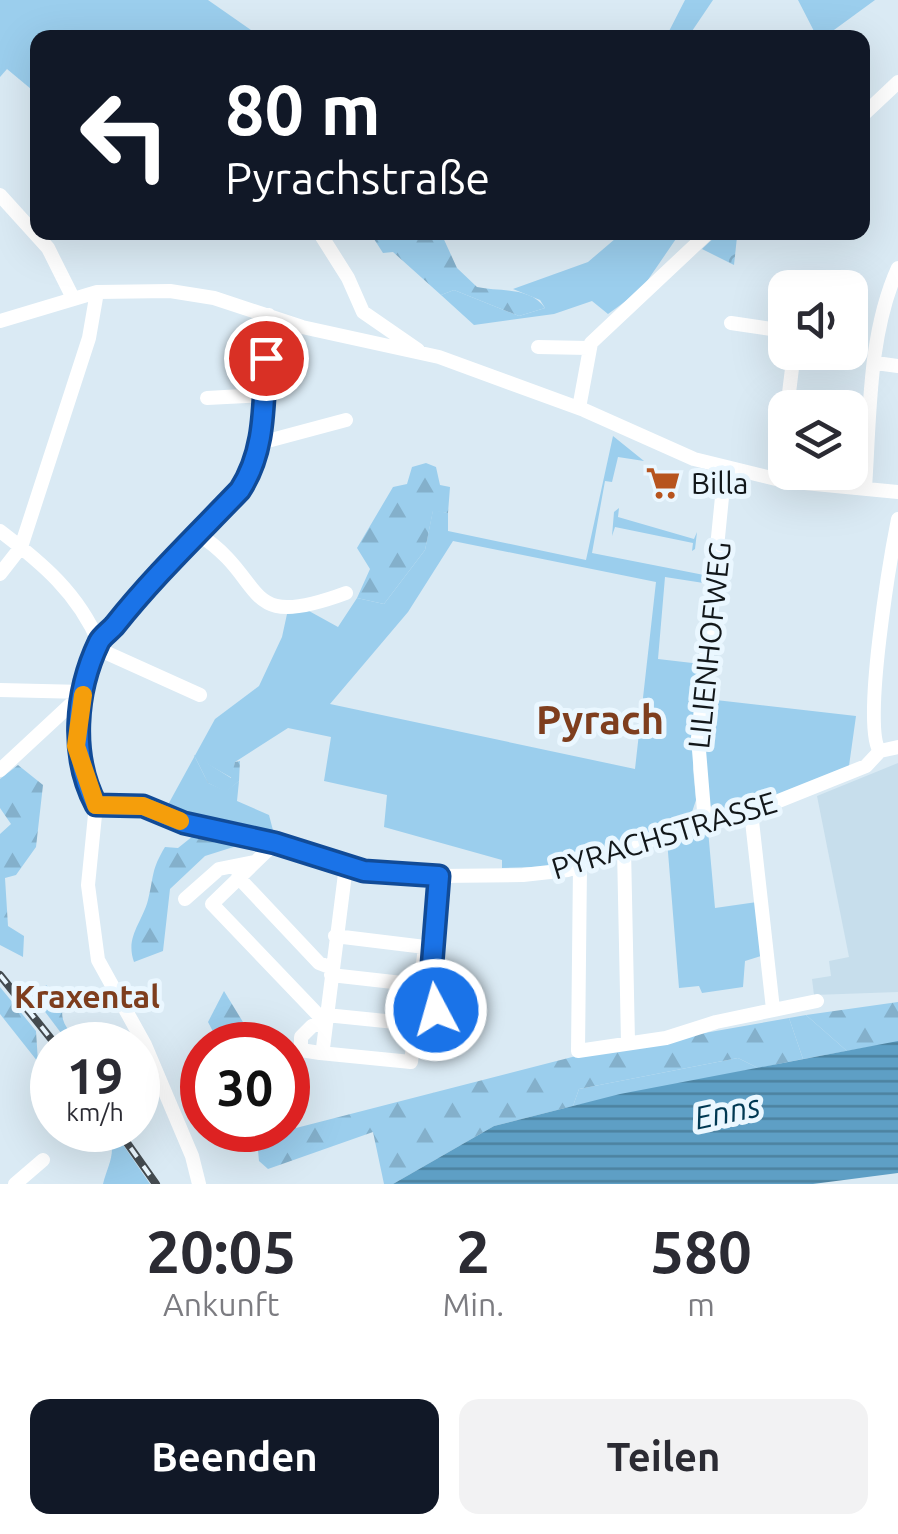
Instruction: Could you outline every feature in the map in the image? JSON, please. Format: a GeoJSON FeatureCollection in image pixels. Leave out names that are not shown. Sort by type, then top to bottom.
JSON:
{"type":"FeatureCollection","features":[{"type":"Feature","properties":{"kind":"street"},"geometry":{"type":"LineString","coordinates":[[870,108],[898,82]]}},
{"type":"Feature","properties":{"kind":"street"},"geometry":{"type":"LineString","coordinates":[[0,195],[30,228]]}},
{"type":"Feature","properties":{"kind":"street"},"geometry":{"type":"LineString","coordinates":[[41,240],[74,298]]}},
{"type":"Feature","properties":{"kind":"street"},"geometry":{"type":"LineString","coordinates":[[324,240],[348,278],[362,312],[419,352]]}},
{"type":"Feature","properties":{"kind":"street"},"geometry":{"type":"LineString","coordinates":[[579,408],[588,348],[702,240]]}},
{"type":"Feature","properties":{"kind":"street"},"geometry":{"type":"LineString","coordinates":[[868,441],[888,292],[898,268]]}},
{"type":"Feature","properties":{"kind":"street"},"geometry":{"type":"LineString","coordinates":[[0,574],[21,547],[85,350],[97,292]]}},
{"type":"Feature","properties":{"kind":"street"},"geometry":{"type":"LineString","coordinates":[[0,320],[97,292],[170,292],[243,305],[269,316],[419,352],[579,408],[681,454],[768,477]]}},
{"type":"Feature","properties":{"kind":"street"},"geometry":{"type":"LineString","coordinates":[[199,1184],[192,1156],[146,1044],[98,960],[88,884],[96,805],[76,746],[84,692],[98,646],[240,490],[253,469],[260,442],[269,316]]}},
{"type":"Feature","properties":{"kind":"street"},"geometry":{"type":"LineString","coordinates":[[731,322],[768,328]]}},
{"type":"Feature","properties":{"kind":"street"},"geometry":{"type":"LineString","coordinates":[[538,347],[588,348]]}},
{"type":"Feature","properties":{"kind":"street"},"geometry":{"type":"LineString","coordinates":[[876,363],[898,366]]}},
{"type":"Feature","properties":{"kind":"street"},"geometry":{"type":"LineString","coordinates":[[207,398],[263,394]]}},
{"type":"Feature","properties":{"kind":"street"},"geometry":{"type":"LineString","coordinates":[[260,442],[346,420]]}},
{"type":"Feature","properties":{"kind":"street","name":"LILIENHOFWEG"},"geometry":{"type":"LineString","coordinates":[[705,822],[697,770],[698,738],[725,467]]}},
{"type":"Feature","properties":{"kind":"street"},"geometry":{"type":"LineString","coordinates":[[868,488],[898,492]]}},
{"type":"Feature","properties":{"kind":"street"},"geometry":{"type":"LineString","coordinates":[[880,751],[873,730],[880,632],[898,519]]}},
{"type":"Feature","properties":{"kind":"street"},"geometry":{"type":"LineString","coordinates":[[0,531],[71,593],[98,646],[200,695]]}},
{"type":"Feature","properties":{"kind":"street"},"geometry":{"type":"LineString","coordinates":[[198,534],[229,554],[250,589],[274,607],[297,609],[346,593]]}},
{"type":"Feature","properties":{"kind":"street"},"geometry":{"type":"LineString","coordinates":[[0,690],[84,692]]}},
{"type":"Feature","properties":{"kind":"street"},"geometry":{"type":"LineString","coordinates":[[0,770],[84,692]]}},
{"type":"Feature","properties":{"kind":"street","name":"PYRACHSTRASSE"},"geometry":{"type":"LineString","coordinates":[[96,805],[143,806],[184,823],[275,843],[346,866],[439,876],[546,873],[580,866],[705,822],[751,812],[866,766],[880,751],[898,748]]}},
{"type":"Feature","properties":{"kind":"street"},"geometry":{"type":"LineString","coordinates":[[751,812],[773,1009]]}},
{"type":"Feature","properties":{"kind":"street"},"geometry":{"type":"LineString","coordinates":[[275,843],[213,900],[214,908],[326,1019]]}},
{"type":"Feature","properties":{"kind":"street"},"geometry":{"type":"LineString","coordinates":[[624,849],[628,1042]]}},
{"type":"Feature","properties":{"kind":"street"},"geometry":{"type":"LineString","coordinates":[[185,899],[218,868],[254,862]]}},
{"type":"Feature","properties":{"kind":"street"},"geometry":{"type":"LineString","coordinates":[[320,1052],[346,866]]}},
{"type":"Feature","properties":{"kind":"street"},"geometry":{"type":"LineString","coordinates":[[580,866],[578,1051],[666,1038],[773,1009],[817,1002]]}},
{"type":"Feature","properties":{"kind":"street"},"geometry":{"type":"LineString","coordinates":[[415,1024],[326,1019],[312,1026],[299,1042],[301,1050],[411,1062],[439,876]]}},
{"type":"Feature","properties":{"kind":"street"},"geometry":{"type":"LineString","coordinates":[[238,877],[331,972],[420,985]]}},
{"type":"Feature","properties":{"kind":"street"},"geometry":{"type":"LineString","coordinates":[[335,936],[429,945]]}},
{"type":"Feature","properties":{"kind":"street"},"geometry":{"type":"LineString","coordinates":[[429,945],[438,981],[435,1040]]}},
{"type":"Feature","properties":{"kind":"street"},"geometry":{"type":"LineString","coordinates":[[15,1184],[42,1160]]}},
{"type":"Feature","properties":{"kind":"shaded area"},"geometry":{"type":"Polygon","coordinates":[[[898,763],[898,992],[814,995],[812,979],[831,976],[829,961],[849,957],[817,796],[898,763]]]}},
{"type":"Feature","properties":{"kind":"green space"},"geometry":{"type":"Polygon","coordinates":[[[0,0],[208,0],[251,30],[30,30],[30,88],[7,69],[0,77],[0,0]]]}},
{"type":"Feature","properties":{"kind":"green space"},"geometry":{"type":"Polygon","coordinates":[[[685,0],[713,0],[693,30],[670,30],[685,0]]]}},
{"type":"Feature","properties":{"kind":"green space"},"geometry":{"type":"Polygon","coordinates":[[[798,0],[875,0],[834,30],[813,30],[798,0]]]}},
{"type":"Feature","properties":{"kind":"green space"},"geometry":{"type":"Polygon","coordinates":[[[375,240],[444,240],[457,268],[477,287],[523,293],[545,308],[519,316],[454,290],[441,295],[393,252],[383,253],[375,240]]]}},
{"type":"Feature","properties":{"kind":"green space"},"geometry":{"type":"Polygon","coordinates":[[[614,240],[675,240],[641,290],[608,314],[592,301],[554,314],[474,325],[441,295],[454,290],[519,316],[545,308],[540,300],[513,289],[588,262],[614,240]]]}},
{"type":"Feature","properties":{"kind":"green space"},"geometry":{"type":"Polygon","coordinates":[[[712,240],[737,240],[734,265],[702,249],[712,240]]]}},
{"type":"Feature","properties":{"kind":"green space"},"geometry":{"type":"Polygon","coordinates":[[[613,436],[644,461],[618,457],[612,482],[605,481],[592,553],[704,575],[712,540],[710,584],[665,577],[658,659],[701,664],[693,769],[696,800],[691,815],[561,866],[502,868],[502,860],[384,827],[387,795],[324,781],[331,737],[288,728],[235,762],[232,778],[195,757],[208,783],[226,791],[239,781],[237,801],[269,815],[275,838],[164,812],[215,719],[259,686],[282,637],[287,614],[309,611],[338,627],[357,598],[384,604],[425,550],[433,510],[448,513],[448,531],[586,560],[613,436]],[[453,541],[408,612],[330,704],[635,769],[656,582],[453,541]]]}},
{"type":"Feature","properties":{"kind":"green space"},"geometry":{"type":"Polygon","coordinates":[[[426,463],[436,467],[440,485],[450,487],[448,513],[433,511],[425,550],[384,604],[357,598],[370,569],[357,548],[393,487],[407,484],[412,467],[426,463]]]}},
{"type":"Feature","properties":{"kind":"green space"},"geometry":{"type":"Polygon","coordinates":[[[619,508],[618,517],[694,539],[697,532],[695,549],[692,551],[693,543],[615,527],[612,536],[614,512],[619,508]]]}},
{"type":"Feature","properties":{"kind":"green space"},"geometry":{"type":"Polygon","coordinates":[[[707,699],[856,716],[849,766],[761,802],[716,814],[702,775],[707,699]]]}},
{"type":"Feature","properties":{"kind":"green space"},"geometry":{"type":"Polygon","coordinates":[[[194,755],[231,778],[235,762],[240,761],[239,781],[226,792],[208,783],[194,755]]]}},
{"type":"Feature","properties":{"kind":"green space"},"geometry":{"type":"Polygon","coordinates":[[[18,765],[43,785],[36,847],[16,875],[5,878],[8,926],[24,936],[23,957],[0,945],[0,834],[11,824],[0,808],[0,779],[18,765]]]}},
{"type":"Feature","properties":{"kind":"green space"},"geometry":{"type":"Polygon","coordinates":[[[708,830],[715,908],[757,902],[761,956],[745,961],[743,987],[702,993],[699,986],[679,988],[667,840],[708,830]]]}},
{"type":"Feature","properties":{"kind":"green space"},"geometry":{"type":"Polygon","coordinates":[[[198,832],[246,843],[205,856],[170,889],[163,951],[134,962],[133,937],[160,855],[165,847],[178,848],[198,832]]]}},
{"type":"Feature","properties":{"kind":"green space"},"geometry":{"type":"Polygon","coordinates":[[[46,985],[52,991],[77,987],[62,1011],[64,1022],[53,1022],[40,1005],[46,985]]]}},
{"type":"Feature","properties":{"kind":"green space"},"geometry":{"type":"Polygon","coordinates":[[[0,987],[30,1024],[30,1052],[0,1014],[0,987]]]}},
{"type":"Feature","properties":{"kind":"green space"},"geometry":{"type":"Polygon","coordinates":[[[224,991],[243,1022],[208,1022],[224,991]]]}},
{"type":"Feature","properties":{"kind":"green space"},"geometry":{"type":"Polygon","coordinates":[[[898,1002],[898,1042],[847,1051],[806,1015],[898,1002]]]}},
{"type":"Feature","properties":{"kind":"green space"},"geometry":{"type":"Polygon","coordinates":[[[806,1015],[847,1051],[803,1059],[789,1018],[806,1015]]]}},
{"type":"Feature","properties":{"kind":"green space"},"geometry":{"type":"Polygon","coordinates":[[[789,1018],[803,1059],[758,1068],[738,1058],[579,1089],[573,1106],[494,1126],[393,1184],[384,1184],[373,1132],[268,1169],[259,1161],[258,1152],[310,1152],[310,1124],[580,1055],[789,1018]]]}},
{"type":"Feature","properties":{"kind":"green space"},"geometry":{"type":"Polygon","coordinates":[[[738,1058],[758,1068],[573,1106],[579,1089],[738,1058]]]}},
{"type":"Feature","properties":{"kind":"green space"},"geometry":{"type":"Polygon","coordinates":[[[112,1152],[128,1152],[150,1184],[103,1184],[112,1152]]]}},
{"type":"Feature","properties":{"kind":"water","name":"Enns"},"geometry":{"type":"Polygon","coordinates":[[[898,1041],[898,1173],[813,1184],[393,1184],[494,1126],[620,1094],[898,1041]]]}},
{"type":"Feature","properties":{"kind":"railway"},"geometry":{"type":"LineString","coordinates":[[0,975],[38,1022]]}},
{"type":"Feature","properties":{"kind":"railway"},"geometry":{"type":"LineString","coordinates":[[133,1152],[156,1184]]}},
{"type":"Feature","properties":{"kind":"slow traffic"},"geometry":{"type":"LineString","coordinates":[[83,695],[76,746],[96,805],[143,806],[180,821]]}},
{"type":"Feature","properties":{"kind":"place","name":"Billa"},"geometry":{"type":"Point","coordinates":[663,483]}},
{"type":"Feature","properties":{"kind":"district","name":"Pyrach"},"geometry":{"type":"Point","coordinates":[600,719]}},
{"type":"Feature","properties":{"kind":"district","name":"Kraxental"},"geometry":{"type":"Point","coordinates":[87,996]}},
{"type":"Feature","properties":{"kind":"route"},"geometry":{"type":"LineString","coordinates":[[266,358],[260,442],[253,469],[240,490],[134,598],[99,643],[84,692],[76,746],[80,763],[96,805],[143,806],[184,823],[275,843],[364,871],[439,876],[432,943],[432,964],[438,981],[436,1010]]}}]}
